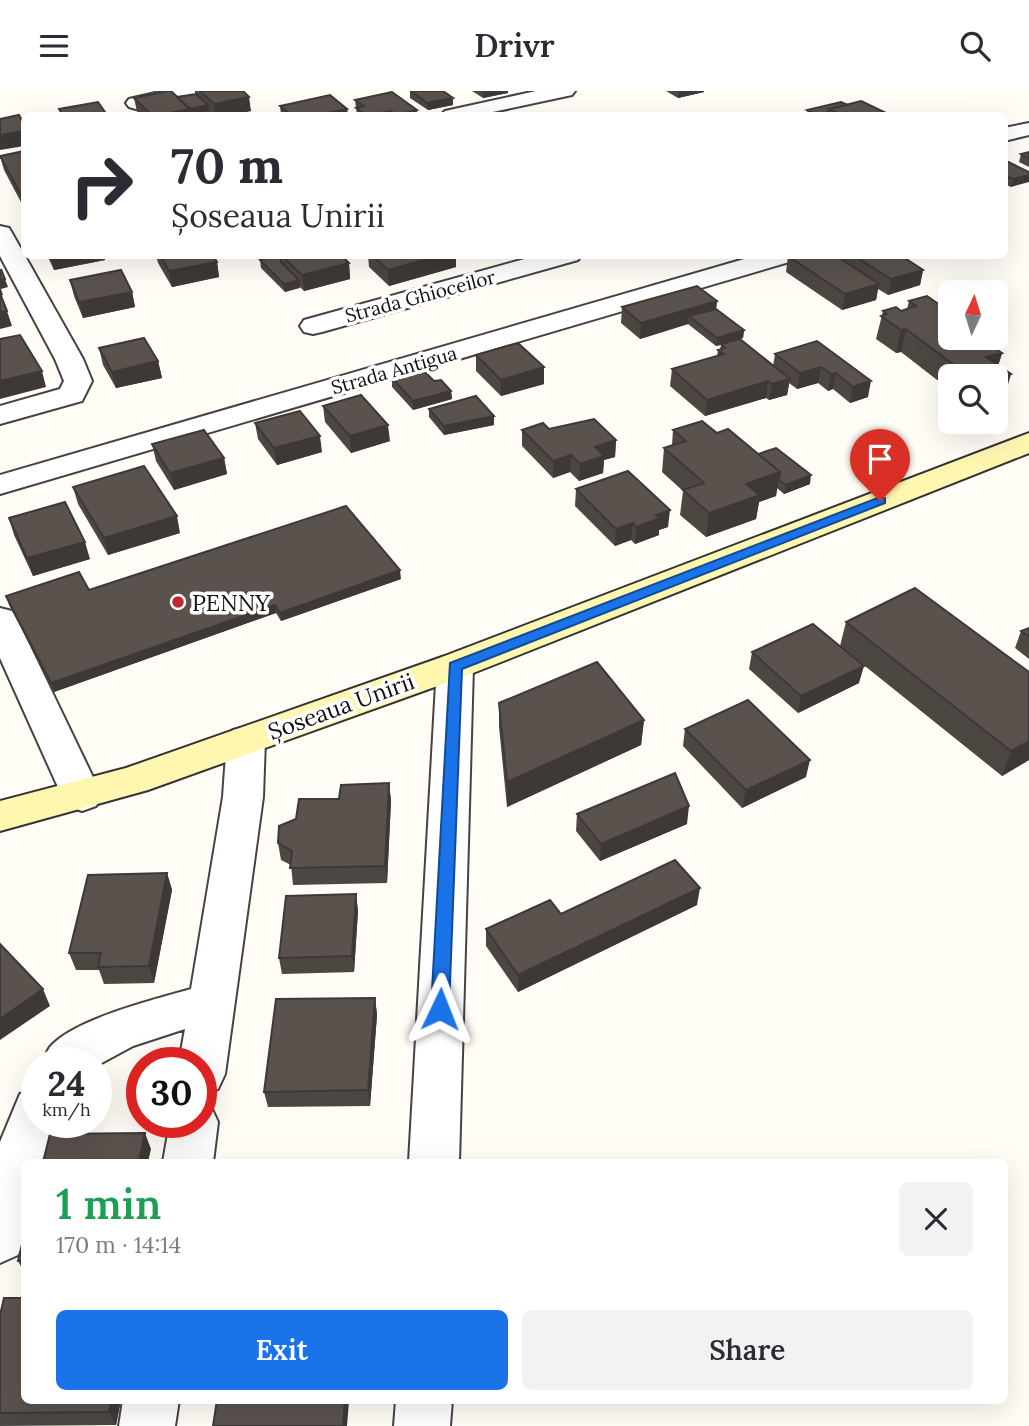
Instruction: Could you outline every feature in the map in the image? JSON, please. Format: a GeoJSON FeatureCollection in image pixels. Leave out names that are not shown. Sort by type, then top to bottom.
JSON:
{"type":"FeatureCollection","features":[{"type":"Feature","properties":{"kind":"main road","name":"Șoseaua Unirii"},"geometry":{"type":"LineString","coordinates":[[0,816],[82,796],[455,666],[1029,442]]}},
{"type":"Feature","properties":{"kind":"street"},"geometry":{"type":"LineString","coordinates":[[136,103],[194,91]]}},
{"type":"Feature","properties":{"kind":"street"},"geometry":{"type":"LineString","coordinates":[[466,112],[565,91]]}},
{"type":"Feature","properties":{"kind":"street"},"geometry":{"type":"LineString","coordinates":[[1008,134],[1029,129]]}},
{"type":"Feature","properties":{"kind":"street"},"geometry":{"type":"LineString","coordinates":[[0,233],[69,359],[78,381],[72,395],[62,400],[0,415]]}},
{"type":"Feature","properties":{"kind":"street","name":"Strada Ghioceilor"},"geometry":{"type":"LineString","coordinates":[[313,326],[555,259]]}},
{"type":"Feature","properties":{"kind":"street","name":"Strada Antigua"},"geometry":{"type":"LineString","coordinates":[[0,485],[773,259]]}},
{"type":"Feature","properties":{"kind":"street"},"geometry":{"type":"LineString","coordinates":[[0,619],[82,796]]}},
{"type":"Feature","properties":{"kind":"street"},"geometry":{"type":"LineString","coordinates":[[434,1159],[455,666]]}},
{"type":"Feature","properties":{"kind":"street"},"geometry":{"type":"LineString","coordinates":[[205,1047],[243,797],[246,740]]}},
{"type":"Feature","properties":{"kind":"street"},"geometry":{"type":"LineString","coordinates":[[87,1047],[102,1039],[212,1002]]}},
{"type":"Feature","properties":{"kind":"street"},"geometry":{"type":"LineString","coordinates":[[0,1238],[25,1138]]}},
{"type":"Feature","properties":{"kind":"street"},"geometry":{"type":"LineString","coordinates":[[188,1159],[192,1138]]}},
{"type":"Feature","properties":{"kind":"street"},"geometry":{"type":"LineString","coordinates":[[147,1426],[150,1404]]}},
{"type":"Feature","properties":{"kind":"street"},"geometry":{"type":"LineString","coordinates":[[422,1426],[424,1404]]}},
{"type":"Feature","properties":{"kind":"building"},"geometry":{"type":"Polygon","coordinates":[[[171,91],[190,109],[148,112],[134,98],[171,91]]]}},
{"type":"Feature","properties":{"kind":"building"},"geometry":{"type":"Polygon","coordinates":[[[200,91],[243,91],[249,97],[214,104],[200,91]]]}},
{"type":"Feature","properties":{"kind":"building"},"geometry":{"type":"Polygon","coordinates":[[[411,91],[443,91],[453,98],[427,103],[411,91]]]}},
{"type":"Feature","properties":{"kind":"building"},"geometry":{"type":"Polygon","coordinates":[[[392,92],[417,110],[362,112],[356,108],[364,106],[355,100],[392,92]]]}},
{"type":"Feature","properties":{"kind":"building"},"geometry":{"type":"Polygon","coordinates":[[[196,94],[208,105],[189,109],[177,97],[196,94]]]}},
{"type":"Feature","properties":{"kind":"building"},"geometry":{"type":"Polygon","coordinates":[[[330,95],[347,109],[332,112],[287,112],[280,106],[330,95]]]}},
{"type":"Feature","properties":{"kind":"building"},"geometry":{"type":"Polygon","coordinates":[[[861,101],[884,112],[836,112],[829,109],[861,101]]]}},
{"type":"Feature","properties":{"kind":"building"},"geometry":{"type":"Polygon","coordinates":[[[98,102],[105,112],[61,112],[59,109],[98,102]]]}},
{"type":"Feature","properties":{"kind":"building"},"geometry":{"type":"Polygon","coordinates":[[[841,102],[847,105],[829,109],[829,112],[807,110],[841,102]]]}},
{"type":"Feature","properties":{"kind":"building"},"geometry":{"type":"Polygon","coordinates":[[[19,115],[21,132],[0,135],[0,119],[19,115]]]}},
{"type":"Feature","properties":{"kind":"building"},"geometry":{"type":"Polygon","coordinates":[[[21,152],[21,193],[20,193],[0,156],[21,152]]]}},
{"type":"Feature","properties":{"kind":"building"},"geometry":{"type":"Polygon","coordinates":[[[1008,162],[1029,172],[1029,175],[1013,179],[1008,177],[1008,162]]]}},
{"type":"Feature","properties":{"kind":"building"},"geometry":{"type":"Polygon","coordinates":[[[162,259],[215,259],[217,262],[169,271],[162,259]]]}},
{"type":"Feature","properties":{"kind":"building"},"geometry":{"type":"Polygon","coordinates":[[[281,259],[299,280],[284,284],[260,260],[281,259]]]}},
{"type":"Feature","properties":{"kind":"building"},"geometry":{"type":"Polygon","coordinates":[[[285,259],[345,259],[349,263],[302,275],[285,259]]]}},
{"type":"Feature","properties":{"kind":"building"},"geometry":{"type":"Polygon","coordinates":[[[376,259],[428,259],[388,270],[376,259]]]}},
{"type":"Feature","properties":{"kind":"building"},"geometry":{"type":"Polygon","coordinates":[[[792,259],[841,259],[879,284],[845,294],[792,259]]]}},
{"type":"Feature","properties":{"kind":"building"},"geometry":{"type":"Polygon","coordinates":[[[859,259],[906,259],[923,270],[891,279],[859,259]]]}},
{"type":"Feature","properties":{"kind":"building"},"geometry":{"type":"Polygon","coordinates":[[[121,270],[132,292],[79,302],[70,280],[121,270]]]}},
{"type":"Feature","properties":{"kind":"building"},"geometry":{"type":"Polygon","coordinates":[[[697,286],[717,301],[641,323],[622,307],[697,286]]]}},
{"type":"Feature","properties":{"kind":"building"},"geometry":{"type":"Polygon","coordinates":[[[0,293],[7,311],[0,312],[0,293]]]}},
{"type":"Feature","properties":{"kind":"building"},"geometry":{"type":"Polygon","coordinates":[[[927,296],[938,304],[938,350],[998,350],[1002,353],[986,357],[996,364],[953,364],[906,329],[901,330],[881,316],[887,314],[883,311],[896,307],[901,311],[916,306],[909,301],[927,296]]]}},
{"type":"Feature","properties":{"kind":"building"},"geometry":{"type":"Polygon","coordinates":[[[716,309],[744,330],[717,338],[689,316],[716,309]]]}},
{"type":"Feature","properties":{"kind":"building"},"geometry":{"type":"Polygon","coordinates":[[[20,335],[42,371],[0,381],[0,339],[20,335]]]}},
{"type":"Feature","properties":{"kind":"building"},"geometry":{"type":"Polygon","coordinates":[[[144,338],[158,361],[112,372],[99,348],[144,338]]]}},
{"type":"Feature","properties":{"kind":"building"},"geometry":{"type":"Polygon","coordinates":[[[740,339],[790,379],[772,384],[768,381],[707,400],[672,369],[724,354],[718,350],[725,348],[721,344],[740,339]]]}},
{"type":"Feature","properties":{"kind":"building"},"geometry":{"type":"Polygon","coordinates":[[[817,341],[871,381],[853,387],[836,373],[831,374],[821,367],[800,373],[775,354],[817,341]]]}},
{"type":"Feature","properties":{"kind":"building"},"geometry":{"type":"Polygon","coordinates":[[[518,343],[544,367],[501,380],[476,355],[518,343]]]}},
{"type":"Feature","properties":{"kind":"building"},"geometry":{"type":"Polygon","coordinates":[[[423,370],[434,381],[441,380],[451,391],[413,401],[392,378],[423,370]]]}},
{"type":"Feature","properties":{"kind":"building"},"geometry":{"type":"Polygon","coordinates":[[[361,395],[388,425],[350,436],[323,406],[361,395]]]}},
{"type":"Feature","properties":{"kind":"building"},"geometry":{"type":"Polygon","coordinates":[[[476,396],[494,416],[444,426],[429,409],[476,396]]]}},
{"type":"Feature","properties":{"kind":"building"},"geometry":{"type":"Polygon","coordinates":[[[300,411],[320,436],[274,448],[255,423],[300,411]]]}},
{"type":"Feature","properties":{"kind":"building"},"geometry":{"type":"Polygon","coordinates":[[[594,419],[616,440],[595,447],[604,456],[580,464],[571,455],[553,461],[522,430],[543,423],[549,429],[594,419]]]}},
{"type":"Feature","properties":{"kind":"building"},"geometry":{"type":"Polygon","coordinates":[[[702,421],[717,433],[728,429],[780,472],[746,484],[760,495],[709,513],[683,490],[704,483],[664,448],[686,441],[673,430],[702,421]]]}},
{"type":"Feature","properties":{"kind":"building"},"geometry":{"type":"Polygon","coordinates":[[[204,430],[224,458],[170,473],[152,444],[204,430]]]}},
{"type":"Feature","properties":{"kind":"building"},"geometry":{"type":"Polygon","coordinates":[[[776,448],[811,475],[786,485],[779,480],[780,472],[758,454],[776,448]]]}},
{"type":"Feature","properties":{"kind":"building"},"geometry":{"type":"Polygon","coordinates":[[[144,466],[177,516],[104,538],[73,487],[144,466]]]}},
{"type":"Feature","properties":{"kind":"building"},"geometry":{"type":"Polygon","coordinates":[[[628,471],[670,510],[656,515],[660,518],[636,527],[633,523],[616,529],[576,489],[628,471]]]}},
{"type":"Feature","properties":{"kind":"building"},"geometry":{"type":"Polygon","coordinates":[[[65,502],[85,542],[27,558],[9,518],[65,502]]]}},
{"type":"Feature","properties":{"kind":"building","name":"PENNY"},"geometry":{"type":"Polygon","coordinates":[[[346,506],[400,570],[280,613],[275,605],[51,683],[6,596],[79,572],[89,590],[346,506]]]}},
{"type":"Feature","properties":{"kind":"building"},"geometry":{"type":"Polygon","coordinates":[[[915,588],[1029,672],[1029,741],[1011,751],[846,622],[915,588]]]}},
{"type":"Feature","properties":{"kind":"building"},"geometry":{"type":"Polygon","coordinates":[[[813,624],[864,666],[801,696],[752,652],[813,624]]]}},
{"type":"Feature","properties":{"kind":"building"},"geometry":{"type":"Polygon","coordinates":[[[1029,628],[1029,637],[1021,631],[1029,628]]]}},
{"type":"Feature","properties":{"kind":"building"},"geometry":{"type":"Polygon","coordinates":[[[597,662],[644,720],[507,782],[499,703],[597,662]]]}},
{"type":"Feature","properties":{"kind":"building"},"geometry":{"type":"Polygon","coordinates":[[[748,700],[810,760],[746,790],[685,729],[748,700]]]}},
{"type":"Feature","properties":{"kind":"building"},"geometry":{"type":"Polygon","coordinates":[[[675,773],[689,806],[601,844],[577,814],[675,773]]]}},
{"type":"Feature","properties":{"kind":"building"},"geometry":{"type":"Polygon","coordinates":[[[389,783],[385,866],[290,868],[292,851],[278,843],[279,826],[296,819],[299,799],[339,799],[341,785],[389,783]]]}},
{"type":"Feature","properties":{"kind":"building"},"geometry":{"type":"Polygon","coordinates":[[[675,860],[700,888],[518,975],[486,929],[550,900],[561,914],[675,860]]]}},
{"type":"Feature","properties":{"kind":"building"},"geometry":{"type":"Polygon","coordinates":[[[167,873],[149,966],[98,967],[101,953],[69,953],[88,875],[167,873]]]}},
{"type":"Feature","properties":{"kind":"building"},"geometry":{"type":"Polygon","coordinates":[[[356,894],[352,956],[279,958],[286,896],[356,894]]]}},
{"type":"Feature","properties":{"kind":"building"},"geometry":{"type":"Polygon","coordinates":[[[0,944],[43,989],[0,1019],[0,944]]]}},
{"type":"Feature","properties":{"kind":"building"},"geometry":{"type":"Polygon","coordinates":[[[375,998],[368,1090],[264,1092],[276,999],[375,998]]]}},
{"type":"Feature","properties":{"kind":"building"},"geometry":{"type":"Polygon","coordinates":[[[112,1133],[126,1133],[126,1138],[144,1138],[140,1159],[44,1159],[49,1138],[112,1138],[112,1133]]]}},
{"type":"Feature","properties":{"kind":"building"},"geometry":{"type":"Polygon","coordinates":[[[4,1298],[21,1298],[21,1404],[110,1404],[109,1412],[0,1413],[0,1315],[4,1298]]]}},
{"type":"Feature","properties":{"kind":"building"},"geometry":{"type":"Polygon","coordinates":[[[216,1404],[345,1404],[343,1426],[213,1426],[216,1404]]]}},
{"type":"Feature","properties":{"kind":"place","name":"PENNY"},"geometry":{"type":"Point","coordinates":[178,602]}},
{"type":"Feature","properties":{"kind":"route"},"geometry":{"type":"LineString","coordinates":[[440,1009],[455,666],[880,501]]}}]}
